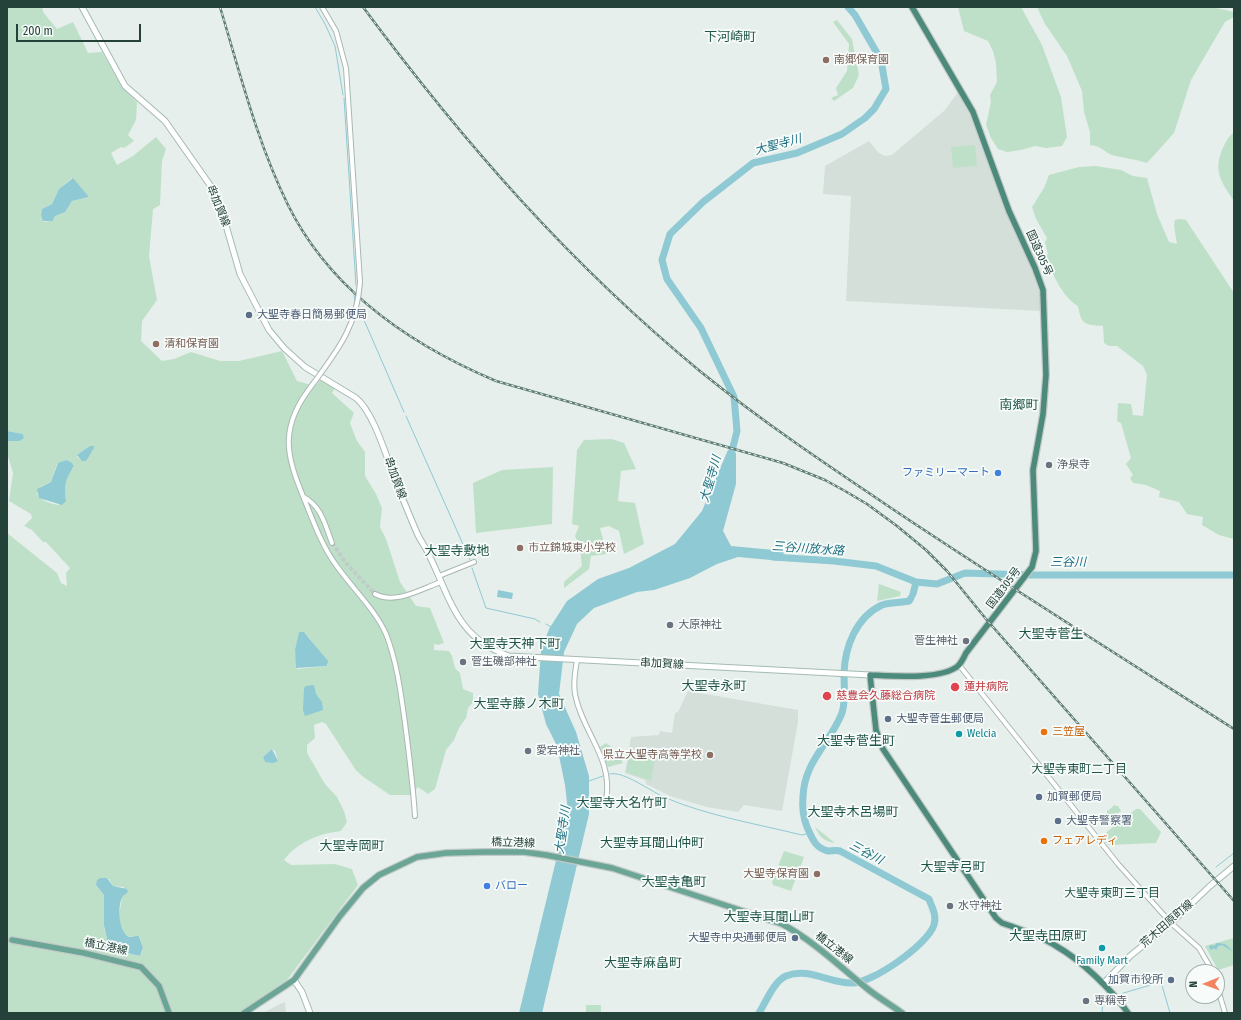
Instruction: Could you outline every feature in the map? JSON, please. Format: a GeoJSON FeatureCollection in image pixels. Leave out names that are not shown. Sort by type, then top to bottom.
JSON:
{"type":"FeatureCollection","features":[{"type":"Feature","properties":{"kind":"highway","name":"国道305号"},"geometry":{"type":"LineString","coordinates":[[870,674],[932,675],[945,673],[959,665],[1032,567],[1036,551],[1033,470],[1043,414],[1046,375],[1043,290],[1035,268],[1009,212],[973,112],[912,7]]}},
{"type":"Feature","properties":{"kind":"highway"},"geometry":{"type":"LineString","coordinates":[[870,674],[874,720],[881,745],[996,918],[1002,923],[1056,946],[1103,984],[1117,998],[1128,1013]]}},
{"type":"Feature","properties":{"kind":"main road","name":"串加賀線"},"geometry":{"type":"LineString","coordinates":[[82,7],[125,86],[162,118],[210,185],[223,215],[240,274],[272,334],[284,348],[305,367],[350,394],[362,404],[378,432],[406,508],[456,615],[471,634],[503,654],[530,657],[870,674]]}},
{"type":"Feature","properties":{"kind":"main road","name":"橋立港線"},"geometry":{"type":"LineString","coordinates":[[244,1013],[294,980],[340,916],[363,888],[379,875],[417,857],[446,853],[517,852],[546,855],[591,864],[679,889],[782,924],[805,938],[855,976],[866,987],[902,1013]]}},
{"type":"Feature","properties":{"kind":"main road","name":"荒木田原町線"},"geometry":{"type":"LineString","coordinates":[[1103,984],[1130,956],[1171,923],[1210,886],[1234,866]]}},
{"type":"Feature","properties":{"kind":"main road","name":"橋立港線"},"geometry":{"type":"LineString","coordinates":[[12,940],[84,952],[141,967],[159,986],[169,1013]]}},
{"type":"Feature","properties":{"kind":"main road"},"geometry":{"type":"LineString","coordinates":[[294,980],[304,996],[310,1013]]}},
{"type":"Feature","properties":{"kind":"street"},"geometry":{"type":"LineString","coordinates":[[322,7],[336,31],[346,68],[360,282],[358,303],[347,334],[336,354],[307,392],[293,415],[288,441],[292,468],[303,497],[330,556],[376,618],[386,634],[403,709],[413,783],[415,816]]}},
{"type":"Feature","properties":{"kind":"street"},"geometry":{"type":"LineString","coordinates":[[303,497],[312,502],[320,512],[332,543]]}},
{"type":"Feature","properties":{"kind":"street"},"geometry":{"type":"LineString","coordinates":[[439,576],[474,562]]}},
{"type":"Feature","properties":{"kind":"street"},"geometry":{"type":"LineString","coordinates":[[375,594],[385,598],[397,597],[441,582]]}},
{"type":"Feature","properties":{"kind":"street"},"geometry":{"type":"LineString","coordinates":[[576,660],[574,681],[575,693],[586,724],[604,763],[608,782],[606,800]]}},
{"type":"Feature","properties":{"kind":"street"},"geometry":{"type":"LineString","coordinates":[[959,665],[1101,844],[1171,923],[1199,948],[1208,964]]}},
{"type":"Feature","properties":{"kind":"shaded area"},"geometry":{"type":"Polygon","coordinates":[[[958,92],[977,129],[1010,221],[1035,274],[1040,292],[1042,311],[846,301],[851,196],[823,194],[825,166],[869,141],[879,153],[885,156],[892,155],[945,110],[958,92]]]}},
{"type":"Feature","properties":{"kind":"shaded area","name":"県立大聖寺高等学校"},"geometry":{"type":"Polygon","coordinates":[[[688,691],[798,710],[798,722],[782,811],[744,805],[738,812],[707,807],[670,796],[646,784],[645,780],[625,773],[631,737],[659,735],[660,731],[672,733],[675,713],[678,712],[688,691]]]}},
{"type":"Feature","properties":{"kind":"shaded area"},"geometry":{"type":"Polygon","coordinates":[[[285,1002],[286,1013],[263,1013],[278,1005],[285,1002]]]}},
{"type":"Feature","properties":{"kind":"green space"},"geometry":{"type":"Polygon","coordinates":[[[7,7],[42,7],[43,12],[57,29],[73,22],[88,53],[102,52],[122,87],[137,102],[136,120],[128,135],[134,141],[124,148],[121,147],[111,153],[117,165],[133,156],[156,137],[166,149],[162,161],[160,205],[153,209],[149,256],[157,300],[142,321],[141,341],[162,361],[174,359],[191,352],[220,361],[239,361],[282,351],[297,381],[315,386],[320,380],[335,388],[332,393],[354,413],[350,423],[357,441],[365,452],[365,476],[376,494],[382,508],[380,527],[386,539],[400,582],[416,606],[430,608],[444,643],[438,645],[434,644],[434,650],[449,651],[455,668],[460,673],[463,689],[473,693],[473,702],[468,708],[466,718],[459,728],[454,740],[446,750],[435,789],[428,794],[418,787],[410,795],[390,795],[362,776],[355,769],[326,724],[322,722],[314,725],[315,738],[307,745],[307,753],[325,784],[337,797],[344,811],[347,822],[341,831],[323,834],[304,842],[293,850],[284,860],[291,865],[335,864],[352,869],[358,885],[287,980],[238,1013],[7,1013],[7,533],[57,573],[61,583],[67,586],[66,573],[70,568],[46,542],[43,542],[32,530],[24,526],[32,518],[31,514],[9,501],[13,473],[7,453],[7,441],[20,441],[24,438],[23,434],[7,431],[7,7]],[[72,178],[59,189],[52,204],[42,209],[41,215],[44,222],[54,220],[55,216],[64,212],[72,201],[89,197],[72,178]],[[94,446],[79,454],[77,457],[85,461],[94,446]],[[66,460],[57,464],[51,482],[40,487],[37,494],[43,500],[58,505],[66,499],[66,482],[74,467],[71,462],[66,460]],[[299,632],[295,649],[297,669],[328,665],[318,649],[305,633],[299,632]],[[272,749],[263,757],[265,762],[278,761],[275,751],[272,749]],[[105,878],[96,885],[104,895],[104,928],[107,938],[106,948],[140,956],[143,950],[140,937],[128,936],[123,932],[120,926],[119,920],[124,887],[113,886],[109,879],[105,878]]]}},
{"type":"Feature","properties":{"kind":"green space"},"geometry":{"type":"Polygon","coordinates":[[[958,7],[1021,7],[1042,45],[1061,97],[1067,137],[1062,146],[1046,148],[1035,146],[1007,152],[998,149],[991,138],[986,125],[991,102],[990,95],[997,82],[996,63],[993,51],[988,41],[964,31],[958,7]]]}},
{"type":"Feature","properties":{"kind":"green space"},"geometry":{"type":"Polygon","coordinates":[[[1037,7],[1212,7],[1234,12],[1234,17],[1225,22],[1191,80],[1174,133],[1147,163],[1112,155],[1090,145],[1090,132],[1084,112],[1082,91],[1067,56],[1045,24],[1037,7]]]}},
{"type":"Feature","properties":{"kind":"green space"},"geometry":{"type":"Polygon","coordinates":[[[837,20],[852,39],[859,75],[853,88],[834,101],[831,98],[838,95],[836,88],[847,71],[849,44],[833,22],[837,20]]]}},
{"type":"Feature","properties":{"kind":"green space"},"geometry":{"type":"Polygon","coordinates":[[[1234,132],[1234,201],[1220,177],[1218,165],[1224,145],[1234,132]]]}},
{"type":"Feature","properties":{"kind":"green space"},"geometry":{"type":"Polygon","coordinates":[[[975,145],[977,166],[953,168],[951,147],[975,145]]]}},
{"type":"Feature","properties":{"kind":"green space"},"geometry":{"type":"Polygon","coordinates":[[[1096,166],[1121,170],[1133,176],[1147,178],[1157,214],[1169,242],[1177,244],[1174,226],[1175,220],[1186,220],[1234,293],[1234,539],[1219,535],[1202,525],[1203,517],[1187,514],[1179,502],[1159,497],[1160,491],[1146,485],[1133,483],[1130,478],[1133,475],[1126,464],[1131,458],[1121,423],[1117,421],[1118,403],[1131,404],[1133,415],[1143,416],[1147,375],[1143,366],[1117,346],[1109,346],[1104,343],[1103,326],[1088,324],[1082,320],[1078,306],[1072,302],[1062,290],[1054,277],[1045,256],[1048,254],[1045,242],[1047,238],[1036,219],[1032,207],[1044,188],[1049,175],[1079,167],[1096,166]]]}},
{"type":"Feature","properties":{"kind":"green space"},"geometry":{"type":"Polygon","coordinates":[[[611,439],[624,443],[636,469],[621,471],[618,501],[635,503],[644,544],[624,554],[619,531],[609,526],[600,528],[607,554],[591,556],[589,569],[564,588],[564,582],[582,566],[580,547],[575,536],[579,526],[572,524],[577,450],[584,440],[611,439]]]}},
{"type":"Feature","properties":{"kind":"green space"},"geometry":{"type":"Polygon","coordinates":[[[553,467],[552,524],[476,533],[473,483],[502,470],[553,467]]]}},
{"type":"Feature","properties":{"kind":"green space"},"geometry":{"type":"Polygon","coordinates":[[[879,584],[901,592],[900,596],[877,601],[879,584]]]}},
{"type":"Feature","properties":{"kind":"green space"},"geometry":{"type":"Polygon","coordinates":[[[606,743],[613,748],[623,763],[608,767],[600,747],[606,743]]]}},
{"type":"Feature","properties":{"kind":"green space"},"geometry":{"type":"Polygon","coordinates":[[[630,750],[649,757],[650,754],[656,754],[651,781],[626,772],[630,750]]]}},
{"type":"Feature","properties":{"kind":"green space"},"geometry":{"type":"Polygon","coordinates":[[[1114,805],[1118,806],[1121,811],[1110,818],[1107,815],[1107,810],[1108,811],[1114,805]]]}},
{"type":"Feature","properties":{"kind":"green space"},"geometry":{"type":"Polygon","coordinates":[[[1136,809],[1140,809],[1161,832],[1156,843],[1110,845],[1106,842],[1103,835],[1136,809]]]}},
{"type":"Feature","properties":{"kind":"green space"},"geometry":{"type":"Polygon","coordinates":[[[815,827],[835,843],[822,838],[815,827]]]}},
{"type":"Feature","properties":{"kind":"green space"},"geometry":{"type":"Polygon","coordinates":[[[784,851],[804,857],[791,891],[773,885],[772,882],[784,851]]]}},
{"type":"Feature","properties":{"kind":"green space"},"geometry":{"type":"Polygon","coordinates":[[[1234,938],[1234,965],[1225,968],[1225,964],[1215,964],[1205,946],[1234,938]]]}},
{"type":"Feature","properties":{"kind":"green space"},"geometry":{"type":"Polygon","coordinates":[[[586,1005],[601,1005],[601,1013],[586,1013],[586,1005]]]}},
{"type":"Feature","properties":{"kind":"water"},"geometry":{"type":"Polygon","coordinates":[[[73,178],[89,197],[72,201],[65,212],[55,216],[53,221],[43,221],[41,215],[42,209],[52,204],[59,189],[73,178]]]}},
{"type":"Feature","properties":{"kind":"water"},"geometry":{"type":"Polygon","coordinates":[[[7,431],[23,434],[24,438],[20,441],[7,441],[7,431]]]}},
{"type":"Feature","properties":{"kind":"water"},"geometry":{"type":"Polygon","coordinates":[[[90,446],[94,446],[94,448],[86,461],[82,461],[77,455],[90,446]]]}},
{"type":"Feature","properties":{"kind":"water"},"geometry":{"type":"Polygon","coordinates":[[[728,450],[736,453],[736,484],[723,531],[731,546],[784,551],[782,561],[738,557],[717,564],[690,578],[654,590],[637,592],[594,608],[577,624],[564,652],[559,694],[576,732],[589,776],[589,814],[542,1013],[519,1013],[568,811],[565,785],[557,746],[546,724],[538,694],[541,651],[549,629],[567,601],[598,579],[629,568],[675,544],[702,511],[728,450]]]}},
{"type":"Feature","properties":{"kind":"water"},"geometry":{"type":"Polygon","coordinates":[[[66,460],[71,462],[74,466],[66,482],[66,501],[62,505],[39,498],[37,489],[51,482],[58,463],[66,460]]]}},
{"type":"Feature","properties":{"kind":"water"},"geometry":{"type":"Polygon","coordinates":[[[498,590],[513,593],[512,599],[497,597],[498,590]]]}},
{"type":"Feature","properties":{"kind":"water"},"geometry":{"type":"Polygon","coordinates":[[[299,632],[304,632],[328,661],[327,666],[296,668],[295,649],[299,632]]]}},
{"type":"Feature","properties":{"kind":"water"},"geometry":{"type":"Polygon","coordinates":[[[314,685],[316,694],[322,702],[323,710],[305,716],[303,710],[304,688],[306,686],[314,685]]]}},
{"type":"Feature","properties":{"kind":"water"},"geometry":{"type":"Polygon","coordinates":[[[272,749],[278,761],[273,763],[265,762],[263,757],[272,749]]]}},
{"type":"Feature","properties":{"kind":"water"},"geometry":{"type":"Polygon","coordinates":[[[100,878],[107,878],[113,886],[127,889],[128,892],[123,896],[120,905],[119,912],[121,925],[126,935],[130,937],[139,936],[143,948],[140,956],[106,948],[107,938],[104,926],[104,895],[96,885],[97,880],[100,878]]]}},
{"type":"Feature","properties":{"kind":"water"},"geometry":{"type":"Polygon","coordinates":[[[1217,943],[1225,944],[1234,952],[1222,945],[1218,946],[1216,950],[1214,948],[1211,950],[1209,947],[1210,945],[1214,946],[1217,943]]]}},
{"type":"Feature","properties":{"kind":"waterway"},"geometry":{"type":"LineString","coordinates":[[315,7],[335,46],[343,95]]}},
{"type":"Feature","properties":{"kind":"waterway","name":"大聖寺川"},"geometry":{"type":"LineString","coordinates":[[730,459],[737,431],[734,397],[701,328],[667,279],[662,260],[670,234],[703,202],[753,163],[797,153],[842,134],[865,118],[874,109],[886,89],[881,60],[855,15],[848,7]]}},
{"type":"Feature","properties":{"kind":"waterway"},"geometry":{"type":"LineString","coordinates":[[344,98],[356,285]]}},
{"type":"Feature","properties":{"kind":"waterway"},"geometry":{"type":"LineString","coordinates":[[354,295],[355,301]]}},
{"type":"Feature","properties":{"kind":"waterway"},"geometry":{"type":"LineString","coordinates":[[364,320],[404,412]]}},
{"type":"Feature","properties":{"kind":"waterway"},"geometry":{"type":"LineString","coordinates":[[406,416],[470,560]]}},
{"type":"Feature","properties":{"kind":"waterway","name":"三谷川"},"geometry":{"type":"LineString","coordinates":[[773,557],[834,561],[876,566],[916,582],[937,584],[965,573],[1029,575],[1234,575]]}},
{"type":"Feature","properties":{"kind":"waterway"},"geometry":{"type":"LineString","coordinates":[[472,568],[486,608],[535,619],[540,622]]}},
{"type":"Feature","properties":{"kind":"waterway","name":"三谷川"},"geometry":{"type":"LineString","coordinates":[[913,594],[916,582]]}},
{"type":"Feature","properties":{"kind":"waterway","name":"三谷川"},"geometry":{"type":"LineString","coordinates":[[759,1013],[774,987],[786,976],[802,973],[835,981],[851,983],[860,982],[885,970],[911,952],[930,933],[934,925],[935,915],[929,899],[840,851],[828,851],[820,848],[812,839],[807,827],[803,809],[804,784],[808,773],[842,713],[845,663],[854,634],[865,617],[873,610],[889,603],[909,601],[911,598]]}},
{"type":"Feature","properties":{"kind":"waterway"},"geometry":{"type":"LineString","coordinates":[[546,624],[551,627]]}},
{"type":"Feature","properties":{"kind":"waterway"},"geometry":{"type":"LineString","coordinates":[[610,774],[622,775],[666,798],[699,810],[802,835],[810,833]]}},
{"type":"Feature","properties":{"kind":"waterway"},"geometry":{"type":"LineString","coordinates":[[589,781],[603,776]]}},
{"type":"Feature","properties":{"kind":"waterway"},"geometry":{"type":"LineString","coordinates":[[1216,867],[1234,853]]}},
{"type":"Feature","properties":{"kind":"waterway"},"geometry":{"type":"LineString","coordinates":[[1120,994],[1161,982],[1170,1013]]}},
{"type":"Feature","properties":{"kind":"waterway"},"geometry":{"type":"LineString","coordinates":[[1102,1013],[1103,998],[1105,995]]}},
{"type":"Feature","properties":{"kind":"tunnel"},"geometry":{"type":"LineString","coordinates":[[332,543],[346,563],[375,594]]}},
{"type":"Feature","properties":{"kind":"railway"},"geometry":{"type":"LineString","coordinates":[[220,7],[258,132],[288,205],[306,235],[326,263],[350,289],[404,332],[464,367],[496,381],[783,463],[825,480],[867,504],[926,550],[947,571],[986,619],[1234,901]]}},
{"type":"Feature","properties":{"kind":"railway"},"geometry":{"type":"LineString","coordinates":[[363,7],[440,106],[521,200],[607,289],[701,372],[773,427],[897,512],[1234,729]]}},
{"type":"Feature","properties":{"kind":"place","name":"南郷保育園"},"geometry":{"type":"Point","coordinates":[826,60]}},
{"type":"Feature","properties":{"kind":"place","name":"大聖寺春日簡易郵便局"},"geometry":{"type":"Point","coordinates":[249,315]}},
{"type":"Feature","properties":{"kind":"place","name":"清和保育園"},"geometry":{"type":"Point","coordinates":[156,344]}},
{"type":"Feature","properties":{"kind":"place","name":"浄泉寺"},"geometry":{"type":"Point","coordinates":[1049,465]}},
{"type":"Feature","properties":{"kind":"place","name":"ファミリーマート"},"geometry":{"type":"Point","coordinates":[998,473]}},
{"type":"Feature","properties":{"kind":"place","name":"市立錦城東小学校"},"geometry":{"type":"Point","coordinates":[520,548]}},
{"type":"Feature","properties":{"kind":"place","name":"大原神社"},"geometry":{"type":"Point","coordinates":[670,625]}},
{"type":"Feature","properties":{"kind":"place","name":"菅生神社"},"geometry":{"type":"Point","coordinates":[966,641]}},
{"type":"Feature","properties":{"kind":"place","name":"菅生磯部神社"},"geometry":{"type":"Point","coordinates":[463,662]}},
{"type":"Feature","properties":{"kind":"place","name":"蓮井病院"},"geometry":{"type":"Point","coordinates":[955,687]}},
{"type":"Feature","properties":{"kind":"place","name":"慈豊会久藤総合病院"},"geometry":{"type":"Point","coordinates":[827,696]}},
{"type":"Feature","properties":{"kind":"place","name":"大聖寺菅生郵便局"},"geometry":{"type":"Point","coordinates":[888,719]}},
{"type":"Feature","properties":{"kind":"place","name":"三笠屋"},"geometry":{"type":"Point","coordinates":[1044,732]}},
{"type":"Feature","properties":{"kind":"place","name":"Welcia"},"geometry":{"type":"Point","coordinates":[959,734]}},
{"type":"Feature","properties":{"kind":"place","name":"愛宕神社"},"geometry":{"type":"Point","coordinates":[528,751]}},
{"type":"Feature","properties":{"kind":"place","name":"県立大聖寺高等学校"},"geometry":{"type":"Point","coordinates":[710,755]}},
{"type":"Feature","properties":{"kind":"place","name":"加賀郵便局"},"geometry":{"type":"Point","coordinates":[1039,797]}},
{"type":"Feature","properties":{"kind":"place","name":"大聖寺警察署"},"geometry":{"type":"Point","coordinates":[1058,821]}},
{"type":"Feature","properties":{"kind":"place","name":"フェアレディ"},"geometry":{"type":"Point","coordinates":[1044,841]}},
{"type":"Feature","properties":{"kind":"place","name":"大聖寺保育園"},"geometry":{"type":"Point","coordinates":[817,874]}},
{"type":"Feature","properties":{"kind":"place","name":"バロー"},"geometry":{"type":"Point","coordinates":[487,886]}},
{"type":"Feature","properties":{"kind":"place","name":"水守神社"},"geometry":{"type":"Point","coordinates":[950,906]}},
{"type":"Feature","properties":{"kind":"place","name":"大聖寺中央通郵便局"},"geometry":{"type":"Point","coordinates":[795,938]}},
{"type":"Feature","properties":{"kind":"place","name":"Family Mart"},"geometry":{"type":"Point","coordinates":[1102,948]}},
{"type":"Feature","properties":{"kind":"place","name":"加賀市役所"},"geometry":{"type":"Point","coordinates":[1171,980]}},
{"type":"Feature","properties":{"kind":"place","name":"専稱寺"},"geometry":{"type":"Point","coordinates":[1086,1001]}},
{"type":"Feature","properties":{"kind":"district","name":"下河崎町"},"geometry":{"type":"Point","coordinates":[730,37]}},
{"type":"Feature","properties":{"kind":"district","name":"南郷町"},"geometry":{"type":"Point","coordinates":[1019,405]}},
{"type":"Feature","properties":{"kind":"district","name":"大聖寺敷地"},"geometry":{"type":"Point","coordinates":[457,551]}},
{"type":"Feature","properties":{"kind":"district","name":"大聖寺菅生"},"geometry":{"type":"Point","coordinates":[1051,634]}},
{"type":"Feature","properties":{"kind":"district","name":"大聖寺天神下町"},"geometry":{"type":"Point","coordinates":[515,644]}},
{"type":"Feature","properties":{"kind":"district","name":"大聖寺永町"},"geometry":{"type":"Point","coordinates":[714,686]}},
{"type":"Feature","properties":{"kind":"district","name":"大聖寺藤ノ木町"},"geometry":{"type":"Point","coordinates":[519,704]}},
{"type":"Feature","properties":{"kind":"district","name":"大聖寺菅生町"},"geometry":{"type":"Point","coordinates":[856,741]}},
{"type":"Feature","properties":{"kind":"district","name":"大聖寺東町二丁目"},"geometry":{"type":"Point","coordinates":[1079,770]}},
{"type":"Feature","properties":{"kind":"district","name":"大聖寺大名竹町"},"geometry":{"type":"Point","coordinates":[622,803]}},
{"type":"Feature","properties":{"kind":"district","name":"大聖寺木呂場町"},"geometry":{"type":"Point","coordinates":[853,812]}},
{"type":"Feature","properties":{"kind":"district","name":"大聖寺耳聞山仲町"},"geometry":{"type":"Point","coordinates":[652,843]}},
{"type":"Feature","properties":{"kind":"district","name":"大聖寺岡町"},"geometry":{"type":"Point","coordinates":[352,846]}},
{"type":"Feature","properties":{"kind":"district","name":"大聖寺弓町"},"geometry":{"type":"Point","coordinates":[953,867]}},
{"type":"Feature","properties":{"kind":"district","name":"大聖寺亀町"},"geometry":{"type":"Point","coordinates":[674,882]}},
{"type":"Feature","properties":{"kind":"district","name":"大聖寺東町三丁目"},"geometry":{"type":"Point","coordinates":[1112,894]}},
{"type":"Feature","properties":{"kind":"district","name":"大聖寺耳聞山町"},"geometry":{"type":"Point","coordinates":[769,917]}},
{"type":"Feature","properties":{"kind":"district","name":"大聖寺田原町"},"geometry":{"type":"Point","coordinates":[1048,936]}},
{"type":"Feature","properties":{"kind":"district","name":"大聖寺麻畠町"},"geometry":{"type":"Point","coordinates":[643,963]}},
{"type":"Feature","properties":{"kind":"water label","name":"三谷川放水路"},"geometry":{"type":"Point","coordinates":[808,549]}}]}
